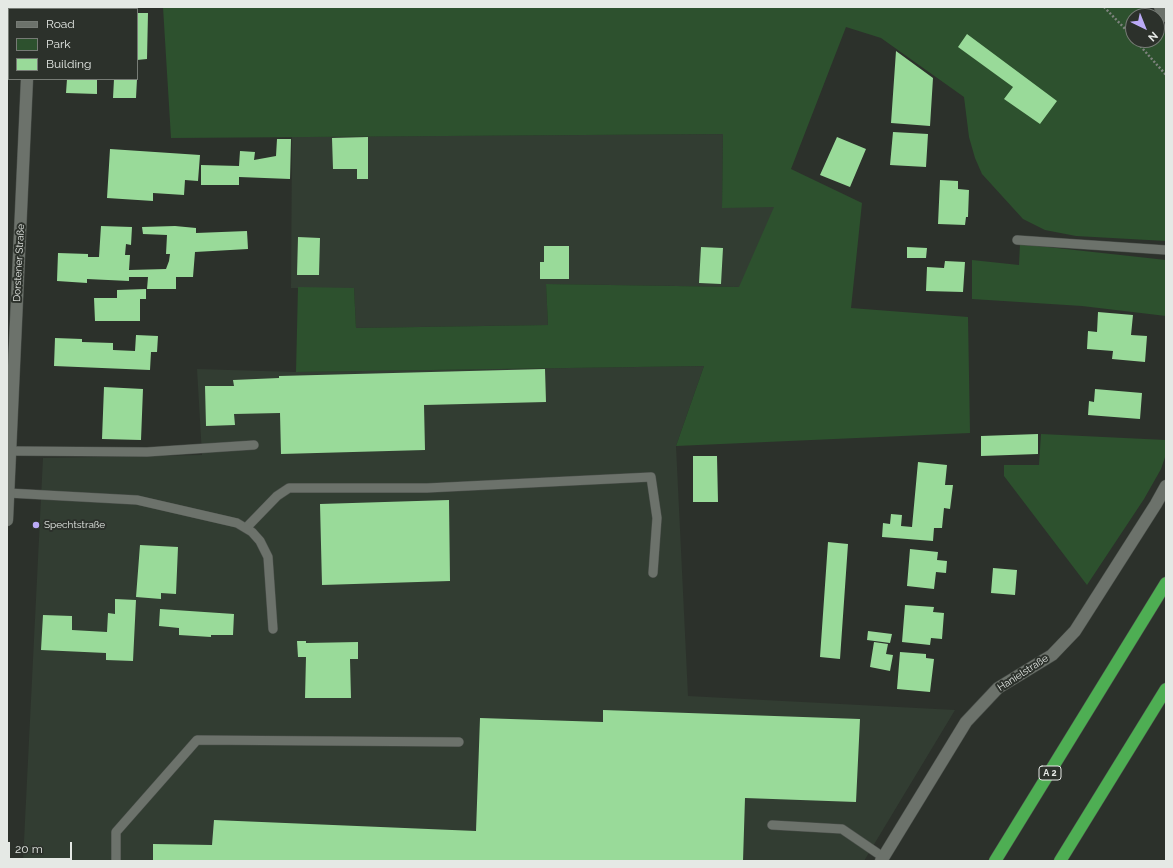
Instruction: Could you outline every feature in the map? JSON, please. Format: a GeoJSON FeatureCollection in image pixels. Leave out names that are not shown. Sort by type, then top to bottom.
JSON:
{"type":"FeatureCollection","features":[{"type":"Feature","properties":{"kind":"highway","name":"A 2"},"geometry":{"type":"LineString","coordinates":[[995,861],[1166,583]]}},
{"type":"Feature","properties":{"kind":"highway"},"geometry":{"type":"LineString","coordinates":[[1060,861],[1166,689]]}},
{"type":"Feature","properties":{"kind":"street"},"geometry":{"type":"LineString","coordinates":[[1160,7],[1166,16]]}},
{"type":"Feature","properties":{"kind":"street","name":"Dorstener Straße"},"geometry":{"type":"LineString","coordinates":[[7,520],[8,471],[11,451],[27,80]]}},
{"type":"Feature","properties":{"kind":"street","name":"Hanielstraße"},"geometry":{"type":"LineString","coordinates":[[882,859],[966,722],[998,688],[1052,655],[1075,631],[1166,486]]}},
{"type":"Feature","properties":{"kind":"lane"},"geometry":{"type":"LineString","coordinates":[[1017,240],[1166,250]]}},
{"type":"Feature","properties":{"kind":"lane"},"geometry":{"type":"LineString","coordinates":[[11,451],[148,452],[254,445]]}},
{"type":"Feature","properties":{"kind":"lane"},"geometry":{"type":"LineString","coordinates":[[246,528],[277,496],[289,488],[427,488],[650,478],[657,518],[653,574]]}},
{"type":"Feature","properties":{"kind":"lane"},"geometry":{"type":"LineString","coordinates":[[8,493],[137,500],[230,521],[246,528],[260,541],[268,557],[273,629]]}},
{"type":"Feature","properties":{"kind":"lane"},"geometry":{"type":"LineString","coordinates":[[116,861],[116,832],[197,740],[459,742]]}},
{"type":"Feature","properties":{"kind":"lane"},"geometry":{"type":"LineString","coordinates":[[772,825],[842,829],[882,859]]}},
{"type":"Feature","properties":{"kind":"path"},"geometry":{"type":"LineString","coordinates":[[1104,7],[1125,29]]}},
{"type":"Feature","properties":{"kind":"path"},"geometry":{"type":"LineString","coordinates":[[1142,48],[1166,75]]}},
{"type":"Feature","properties":{"kind":"shaded area"},"geometry":{"type":"Polygon","coordinates":[[[723,134],[722,207],[775,207],[740,287],[546,284],[548,325],[356,328],[354,288],[291,288],[292,137],[723,134]]]}},
{"type":"Feature","properties":{"kind":"shaded area"},"geometry":{"type":"Polygon","coordinates":[[[704,366],[676,446],[688,696],[955,710],[864,861],[23,861],[43,458],[202,455],[197,369],[296,372],[704,366]]]}},
{"type":"Feature","properties":{"kind":"green space"},"geometry":{"type":"Polygon","coordinates":[[[163,7],[1144,7],[1145,8],[1125,8],[1125,48],[1165,48],[1165,34],[1166,35],[1166,241],[1076,236],[1045,230],[1023,219],[982,174],[975,158],[969,137],[964,97],[881,38],[846,27],[791,169],[862,203],[851,308],[968,317],[970,433],[676,446],[704,366],[296,372],[298,287],[354,288],[356,328],[548,325],[546,284],[739,287],[774,207],[722,208],[723,134],[171,138],[163,7]]]}},
{"type":"Feature","properties":{"kind":"green space"},"geometry":{"type":"Polygon","coordinates":[[[1020,244],[1166,260],[1166,316],[1082,306],[972,299],[972,260],[1019,265],[1020,244]]]}},
{"type":"Feature","properties":{"kind":"green space"},"geometry":{"type":"Polygon","coordinates":[[[1041,434],[1166,440],[1166,454],[1161,469],[1144,499],[1087,585],[1004,476],[1004,465],[1039,465],[1041,434]]]}},
{"type":"Feature","properties":{"kind":"building"},"geometry":{"type":"Polygon","coordinates":[[[138,13],[148,13],[147,59],[138,60],[138,13]]]}},
{"type":"Feature","properties":{"kind":"building"},"geometry":{"type":"Polygon","coordinates":[[[967,34],[1057,101],[1040,124],[1004,99],[1013,87],[958,47],[967,34]]]}},
{"type":"Feature","properties":{"kind":"building"},"geometry":{"type":"Polygon","coordinates":[[[896,51],[933,78],[930,126],[891,123],[896,51]]]}},
{"type":"Feature","properties":{"kind":"building"},"geometry":{"type":"Polygon","coordinates":[[[67,80],[97,80],[97,94],[66,93],[67,80]]]}},
{"type":"Feature","properties":{"kind":"building"},"geometry":{"type":"Polygon","coordinates":[[[114,80],[137,80],[136,98],[113,98],[114,80]]]}},
{"type":"Feature","properties":{"kind":"building"},"geometry":{"type":"Polygon","coordinates":[[[893,132],[928,134],[926,167],[890,165],[893,132]]]}},
{"type":"Feature","properties":{"kind":"building"},"geometry":{"type":"Polygon","coordinates":[[[368,137],[368,179],[357,179],[357,169],[333,169],[332,138],[368,137]]]}},
{"type":"Feature","properties":{"kind":"building"},"geometry":{"type":"Polygon","coordinates":[[[837,137],[866,149],[850,187],[820,175],[837,137]]]}},
{"type":"Feature","properties":{"kind":"building"},"geometry":{"type":"Polygon","coordinates":[[[277,139],[291,139],[290,179],[239,177],[239,185],[201,185],[201,165],[239,166],[240,151],[255,152],[254,160],[276,156],[277,139]]]}},
{"type":"Feature","properties":{"kind":"building"},"geometry":{"type":"Polygon","coordinates":[[[110,149],[200,155],[198,181],[185,180],[184,195],[153,193],[153,201],[107,198],[110,149]]]}},
{"type":"Feature","properties":{"kind":"building"},"geometry":{"type":"Polygon","coordinates":[[[940,180],[958,181],[958,189],[969,190],[968,217],[966,217],[965,225],[938,224],[940,180]]]}},
{"type":"Feature","properties":{"kind":"building"},"geometry":{"type":"Polygon","coordinates":[[[101,226],[132,227],[131,245],[126,244],[125,255],[130,255],[129,270],[166,269],[169,261],[170,254],[166,254],[167,235],[143,234],[142,227],[175,226],[196,228],[196,233],[247,231],[248,249],[195,252],[193,277],[176,277],[176,289],[147,289],[148,277],[129,277],[129,281],[87,279],[87,283],[57,281],[58,253],[88,254],[88,257],[99,257],[101,226]]]}},
{"type":"Feature","properties":{"kind":"building"},"geometry":{"type":"Polygon","coordinates":[[[298,237],[320,238],[319,275],[297,275],[298,237]]]}},
{"type":"Feature","properties":{"kind":"building"},"geometry":{"type":"Polygon","coordinates":[[[544,246],[569,246],[569,279],[540,279],[540,262],[544,262],[544,246]]]}},
{"type":"Feature","properties":{"kind":"building"},"geometry":{"type":"Polygon","coordinates":[[[701,247],[723,248],[721,284],[699,283],[701,247]]]}},
{"type":"Feature","properties":{"kind":"building"},"geometry":{"type":"Polygon","coordinates":[[[907,247],[927,248],[926,258],[907,258],[907,247]]]}},
{"type":"Feature","properties":{"kind":"building"},"geometry":{"type":"Polygon","coordinates":[[[945,261],[965,262],[963,292],[926,291],[927,267],[944,268],[945,261]]]}},
{"type":"Feature","properties":{"kind":"building"},"geometry":{"type":"Polygon","coordinates":[[[146,289],[146,299],[140,299],[140,321],[95,321],[94,298],[117,298],[117,290],[146,289]]]}},
{"type":"Feature","properties":{"kind":"building"},"geometry":{"type":"Polygon","coordinates":[[[1098,312],[1133,315],[1131,335],[1147,336],[1145,362],[1112,359],[1113,351],[1087,349],[1088,331],[1097,332],[1098,312]]]}},
{"type":"Feature","properties":{"kind":"building"},"geometry":{"type":"Polygon","coordinates":[[[136,335],[158,336],[157,352],[151,352],[150,370],[54,366],[55,338],[82,339],[82,342],[113,343],[113,350],[135,351],[136,335]]]}},
{"type":"Feature","properties":{"kind":"building"},"geometry":{"type":"Polygon","coordinates":[[[545,369],[546,402],[424,405],[425,450],[281,454],[280,413],[234,414],[235,425],[206,426],[205,386],[234,386],[233,380],[279,378],[279,376],[545,369]]]}},
{"type":"Feature","properties":{"kind":"building"},"geometry":{"type":"Polygon","coordinates":[[[104,387],[143,389],[141,440],[102,439],[104,387]]]}},
{"type":"Feature","properties":{"kind":"building"},"geometry":{"type":"Polygon","coordinates":[[[1095,389],[1142,393],[1140,419],[1088,415],[1089,401],[1094,402],[1095,389]]]}},
{"type":"Feature","properties":{"kind":"building"},"geometry":{"type":"Polygon","coordinates":[[[1038,434],[1038,454],[981,456],[981,436],[1038,434]]]}},
{"type":"Feature","properties":{"kind":"building"},"geometry":{"type":"Polygon","coordinates":[[[693,456],[717,456],[718,502],[693,502],[693,456]]]}},
{"type":"Feature","properties":{"kind":"building"},"geometry":{"type":"Polygon","coordinates":[[[918,462],[947,465],[945,485],[953,485],[950,509],[944,508],[942,528],[934,528],[933,541],[882,537],[883,523],[890,524],[891,514],[902,515],[901,526],[912,527],[918,462]]]}},
{"type":"Feature","properties":{"kind":"building"},"geometry":{"type":"Polygon","coordinates":[[[449,500],[450,581],[322,585],[320,504],[449,500]]]}},
{"type":"Feature","properties":{"kind":"building"},"geometry":{"type":"Polygon","coordinates":[[[828,542],[848,544],[840,659],[820,657],[828,542]]]}},
{"type":"Feature","properties":{"kind":"building"},"geometry":{"type":"Polygon","coordinates":[[[140,545],[178,547],[176,594],[161,593],[161,599],[136,597],[140,545]]]}},
{"type":"Feature","properties":{"kind":"building"},"geometry":{"type":"Polygon","coordinates":[[[910,549],[938,552],[937,560],[947,561],[946,573],[936,572],[934,589],[907,586],[910,549]]]}},
{"type":"Feature","properties":{"kind":"building"},"geometry":{"type":"Polygon","coordinates":[[[993,568],[1017,570],[1015,595],[991,593],[993,568]]]}},
{"type":"Feature","properties":{"kind":"building"},"geometry":{"type":"Polygon","coordinates":[[[115,599],[136,600],[133,661],[106,660],[106,653],[41,650],[43,615],[72,616],[72,630],[107,632],[108,613],[115,614],[115,599]]]}},
{"type":"Feature","properties":{"kind":"building"},"geometry":{"type":"Polygon","coordinates":[[[905,605],[934,607],[933,612],[944,613],[942,639],[931,638],[930,645],[902,642],[905,605]]]}},
{"type":"Feature","properties":{"kind":"building"},"geometry":{"type":"Polygon","coordinates":[[[160,609],[234,614],[233,635],[211,635],[211,637],[179,635],[179,628],[159,626],[160,609]]]}},
{"type":"Feature","properties":{"kind":"building"},"geometry":{"type":"Polygon","coordinates":[[[868,631],[892,634],[890,643],[867,640],[868,631]]]}},
{"type":"Feature","properties":{"kind":"building"},"geometry":{"type":"Polygon","coordinates":[[[297,641],[306,641],[306,643],[358,642],[358,659],[350,659],[351,698],[305,698],[306,657],[298,657],[297,641]]]}},
{"type":"Feature","properties":{"kind":"building"},"geometry":{"type":"Polygon","coordinates":[[[874,642],[888,644],[886,654],[893,655],[890,671],[870,667],[874,642]]]}},
{"type":"Feature","properties":{"kind":"building"},"geometry":{"type":"Polygon","coordinates":[[[900,652],[926,654],[926,658],[934,659],[930,692],[897,689],[900,652]]]}},
{"type":"Feature","properties":{"kind":"building"},"geometry":{"type":"Polygon","coordinates":[[[603,710],[860,719],[856,802],[745,798],[743,861],[153,861],[153,844],[212,845],[214,820],[476,831],[480,718],[603,722],[603,710]]]}},
{"type":"Feature","properties":{"kind":"place","name":"Spechtstraße"},"geometry":{"type":"Point","coordinates":[36,525]}}]}
